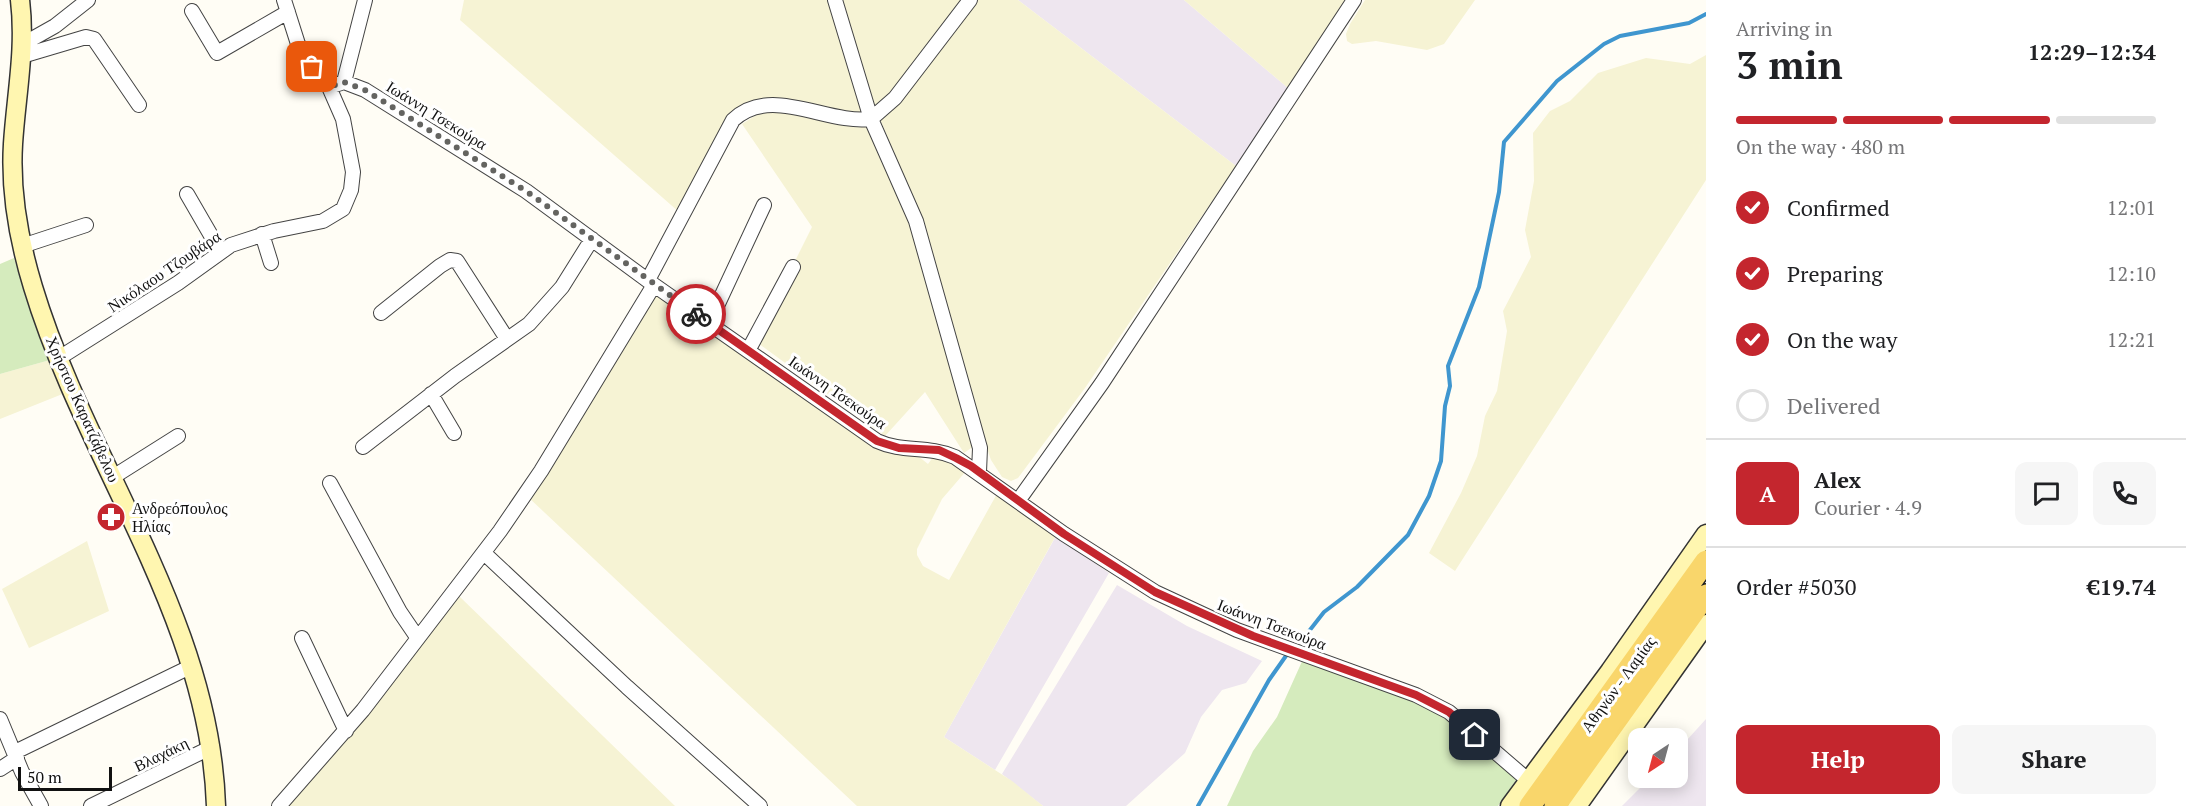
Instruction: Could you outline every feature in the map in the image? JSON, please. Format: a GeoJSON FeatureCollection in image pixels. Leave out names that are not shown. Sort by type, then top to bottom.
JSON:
{"type":"FeatureCollection","features":[{"type":"Feature","properties":{"kind":"main road","name":"Αθηνών - Λαμίας"},"geometry":{"type":"LineString","coordinates":[[1530,806],[1706,561]]}},
{"type":"Feature","properties":{"kind":"main road","name":"Αθηνών - Λαμίας"},"geometry":{"type":"LineString","coordinates":[[1555,806],[1706,595]]}},
{"type":"Feature","properties":{"kind":"street","name":"Χρήστου Καρατζάβελου"},"geometry":{"type":"LineString","coordinates":[[20,0],[23,50],[6,166],[22,246],[33,289],[59,358],[175,617],[192,666],[212,747],[216,806]]}},
{"type":"Feature","properties":{"kind":"street"},"geometry":{"type":"LineString","coordinates":[[23,50],[88,0]]}},
{"type":"Feature","properties":{"kind":"street"},"geometry":{"type":"LineString","coordinates":[[192,11],[217,53],[286,6],[298,44],[329,87],[344,82],[365,0]]}},
{"type":"Feature","properties":{"kind":"street"},"geometry":{"type":"LineString","coordinates":[[834,0],[871,119],[911,210],[927,257],[980,448],[979,472]]}},
{"type":"Feature","properties":{"kind":"street"},"geometry":{"type":"LineString","coordinates":[[279,806],[346,731],[484,553],[541,471],[651,283],[733,120],[742,112],[752,108],[775,106],[819,111],[861,121],[871,119],[895,98],[970,0]]}},
{"type":"Feature","properties":{"kind":"street"},"geometry":{"type":"LineString","coordinates":[[1018,501],[1102,383],[1354,0]]}},
{"type":"Feature","properties":{"kind":"street"},"geometry":{"type":"LineString","coordinates":[[23,50],[86,37],[94,39],[139,105]]}},
{"type":"Feature","properties":{"kind":"street","name":"Ιωάννη Τσεκούρα"},"geometry":{"type":"LineString","coordinates":[[344,82],[365,90],[526,191],[651,283],[749,349],[877,441],[899,448],[939,450],[979,472],[1064,534],[1155,592],[1237,630],[1416,695],[1449,712],[1529,781]]}},
{"type":"Feature","properties":{"kind":"street","name":"Νικόλαου Τζουβάρα"},"geometry":{"type":"LineString","coordinates":[[59,358],[178,283],[220,251],[262,234],[323,221],[335,215],[346,202],[353,172],[351,150],[343,119],[329,87]]}},
{"type":"Feature","properties":{"kind":"street"},"geometry":{"type":"LineString","coordinates":[[187,194],[220,251]]}},
{"type":"Feature","properties":{"kind":"street"},"geometry":{"type":"LineString","coordinates":[[710,323],[764,205]]}},
{"type":"Feature","properties":{"kind":"street"},"geometry":{"type":"LineString","coordinates":[[22,246],[86,225]]}},
{"type":"Feature","properties":{"kind":"street"},"geometry":{"type":"LineString","coordinates":[[262,234],[271,263]]}},
{"type":"Feature","properties":{"kind":"street"},"geometry":{"type":"LineString","coordinates":[[363,447],[540,314],[562,287],[592,239]]}},
{"type":"Feature","properties":{"kind":"street"},"geometry":{"type":"LineString","coordinates":[[381,313],[440,266],[450,260],[457,261],[507,339]]}},
{"type":"Feature","properties":{"kind":"street"},"geometry":{"type":"LineString","coordinates":[[749,349],[793,267]]}},
{"type":"Feature","properties":{"kind":"street"},"geometry":{"type":"LineString","coordinates":[[431,394],[454,434]]}},
{"type":"Feature","properties":{"kind":"street"},"geometry":{"type":"LineString","coordinates":[[112,477],[178,436]]}},
{"type":"Feature","properties":{"kind":"street"},"geometry":{"type":"LineString","coordinates":[[330,483],[400,612],[417,637]]}},
{"type":"Feature","properties":{"kind":"street"},"geometry":{"type":"LineString","coordinates":[[1510,806],[1610,671],[1706,534]]}},
{"type":"Feature","properties":{"kind":"street"},"geometry":{"type":"LineString","coordinates":[[484,553],[627,687],[760,806]]}},
{"type":"Feature","properties":{"kind":"street"},"geometry":{"type":"LineString","coordinates":[[1577,806],[1706,624]]}},
{"type":"Feature","properties":{"kind":"street"},"geometry":{"type":"LineString","coordinates":[[302,638],[346,731]]}},
{"type":"Feature","properties":{"kind":"street"},"geometry":{"type":"LineString","coordinates":[[0,769],[16,755],[192,666]]}},
{"type":"Feature","properties":{"kind":"street"},"geometry":{"type":"LineString","coordinates":[[0,718],[31,791],[41,806]]}},
{"type":"Feature","properties":{"kind":"street","name":"Βλαχάκη"},"geometry":{"type":"LineString","coordinates":[[91,806],[212,747]]}},
{"type":"Feature","properties":{"kind":"shaded area"},"geometry":{"type":"Polygon","coordinates":[[[464,0],[830,0],[866,112],[861,116],[752,103],[679,212],[460,20],[464,0]]]}},
{"type":"Feature","properties":{"kind":"shaded area"},"geometry":{"type":"Polygon","coordinates":[[[841,0],[964,0],[894,90],[876,109],[841,0]]]}},
{"type":"Feature","properties":{"kind":"shaded area"},"geometry":{"type":"Polygon","coordinates":[[[975,0],[1018,0],[1236,166],[1085,388],[1018,478],[1011,481],[1002,477],[991,460],[975,414],[918,211],[880,119],[975,0]]]}},
{"type":"Feature","properties":{"kind":"shaded area"},"geometry":{"type":"Polygon","coordinates":[[[1018,0],[1184,0],[1288,88],[1236,166],[1018,0]]]}},
{"type":"Feature","properties":{"kind":"shaded area"},"geometry":{"type":"Polygon","coordinates":[[[1184,0],[1345,0],[1288,88],[1184,0]]]}},
{"type":"Feature","properties":{"kind":"shaded area"},"geometry":{"type":"Polygon","coordinates":[[[1365,0],[1475,0],[1444,44],[1427,50],[1376,41],[1352,44],[1347,41],[1346,34],[1350,24],[1365,0]]]}},
{"type":"Feature","properties":{"kind":"shaded area"},"geometry":{"type":"Polygon","coordinates":[[[1706,55],[1706,180],[1455,571],[1429,553],[1461,493],[1477,456],[1485,416],[1497,391],[1507,331],[1503,311],[1531,257],[1525,230],[1534,181],[1533,133],[1550,111],[1570,101],[1598,73],[1646,58],[1690,64],[1706,55]]]}},
{"type":"Feature","properties":{"kind":"shaded area"},"geometry":{"type":"Polygon","coordinates":[[[777,111],[870,123],[907,212],[977,444],[964,453],[925,392],[885,436],[755,341],[812,227],[742,124],[758,114],[777,111]]]}},
{"type":"Feature","properties":{"kind":"shaded area"},"geometry":{"type":"Polygon","coordinates":[[[656,291],[870,441],[918,456],[928,464],[936,453],[967,470],[942,499],[917,549],[917,555],[923,566],[949,580],[998,492],[1058,532],[944,737],[1012,781],[1043,806],[857,806],[528,497],[656,291]]]}},
{"type":"Feature","properties":{"kind":"shaded area"},"geometry":{"type":"Polygon","coordinates":[[[50,360],[65,393],[0,419],[0,374],[50,360]]]}},
{"type":"Feature","properties":{"kind":"shaded area"},"geometry":{"type":"Polygon","coordinates":[[[1056,536],[1109,573],[995,770],[944,737],[1056,536]]]}},
{"type":"Feature","properties":{"kind":"shaded area"},"geometry":{"type":"Polygon","coordinates":[[[87,541],[109,611],[29,648],[2,589],[87,541]]]}},
{"type":"Feature","properties":{"kind":"shaded area"},"geometry":{"type":"Polygon","coordinates":[[[1117,585],[1187,626],[1262,661],[1246,683],[1222,690],[1201,717],[1185,753],[1126,806],[1043,806],[1002,774],[1117,585]]]}},
{"type":"Feature","properties":{"kind":"shaded area"},"geometry":{"type":"Polygon","coordinates":[[[459,596],[675,806],[287,806],[341,746],[459,596]]]}},
{"type":"Feature","properties":{"kind":"shaded area"},"geometry":{"type":"Polygon","coordinates":[[[1706,719],[1706,806],[1622,806],[1640,788],[1688,788],[1688,739],[1706,719]]]}},
{"type":"Feature","properties":{"kind":"green space"},"geometry":{"type":"Polygon","coordinates":[[[14,258],[29,308],[50,360],[0,374],[0,264],[14,258]]]}},
{"type":"Feature","properties":{"kind":"green space"},"geometry":{"type":"Polygon","coordinates":[[[1304,657],[1429,704],[1512,773],[1516,780],[1498,806],[1227,806],[1253,751],[1277,717],[1304,657]]]}},
{"type":"Feature","properties":{"kind":"waterway"},"geometry":{"type":"LineString","coordinates":[[1306,635],[1324,612],[1357,587],[1408,535],[1429,496],[1441,461],[1445,406],[1450,386],[1448,366],[1479,287],[1499,192],[1504,142],[1557,81],[1604,44],[1620,36],[1689,23],[1706,14]]}},
{"type":"Feature","properties":{"kind":"waterway"},"geometry":{"type":"LineString","coordinates":[[1198,806],[1269,680],[1288,653]]}},
{"type":"Feature","properties":{"kind":"way so far"},"geometry":{"type":"LineString","coordinates":[[312,67],[329,87],[344,82],[365,90],[526,191],[696,314]]}},
{"type":"Feature","properties":{"kind":"place","name":"Ανδρεόπουλος Ηλίας"},"geometry":{"type":"Point","coordinates":[111,517]}},
{"type":"Feature","properties":{"kind":"route"},"geometry":{"type":"LineString","coordinates":[[696,314],[877,441],[899,448],[939,450],[971,466],[1064,534],[1155,592],[1268,642],[1416,695],[1449,712],[1475,735]]}}]}
